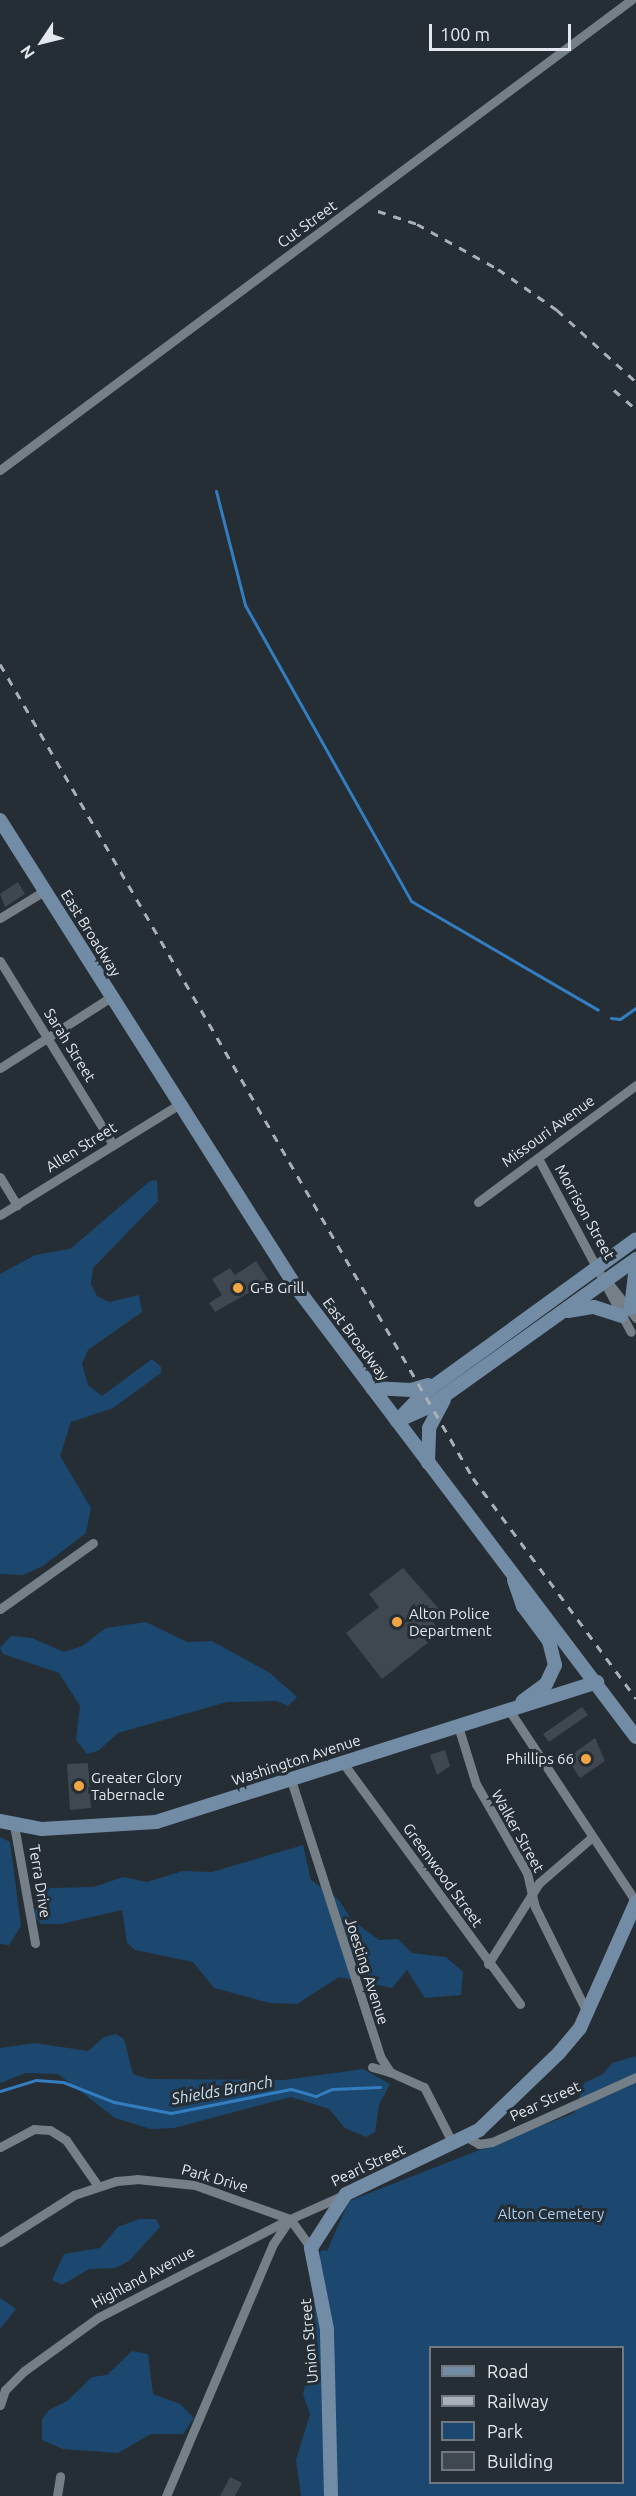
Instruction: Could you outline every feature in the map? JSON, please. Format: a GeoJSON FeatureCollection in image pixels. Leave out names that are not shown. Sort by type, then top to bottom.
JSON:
{"type":"FeatureCollection","features":[{"type":"Feature","properties":{"kind":"main road","name":"East Broadway"},"geometry":{"type":"LineString","coordinates":[[0,820],[178,1105],[296,1287],[597,1682],[636,1737]]}},
{"type":"Feature","properties":{"kind":"main road"},"geometry":{"type":"LineString","coordinates":[[397,1421],[410,1403],[636,1239]]}},
{"type":"Feature","properties":{"kind":"main road"},"geometry":{"type":"LineString","coordinates":[[397,1421],[449,1392],[636,1259]]}},
{"type":"Feature","properties":{"kind":"main road"},"geometry":{"type":"LineString","coordinates":[[563,1312],[594,1307],[629,1314],[636,1266]]}},
{"type":"Feature","properties":{"kind":"main road"},"geometry":{"type":"LineString","coordinates":[[372,1388],[411,1390],[439,1382]]}},
{"type":"Feature","properties":{"kind":"main road"},"geometry":{"type":"LineString","coordinates":[[428,1462],[429,1428],[449,1392]]}},
{"type":"Feature","properties":{"kind":"main road"},"geometry":{"type":"LineString","coordinates":[[509,1567],[523,1606],[549,1641],[555,1665],[546,1684],[509,1710]]}},
{"type":"Feature","properties":{"kind":"main road","name":"Washington Avenue"},"geometry":{"type":"LineString","coordinates":[[0,1821],[14,1825],[57,1829],[156,1822],[597,1682]]}},
{"type":"Feature","properties":{"kind":"main road","name":"Pearl Street"},"geometry":{"type":"LineString","coordinates":[[346,2194],[453,2144],[491,2123],[528,2086],[574,2037],[636,1902]]}},
{"type":"Feature","properties":{"kind":"main road"},"geometry":{"type":"LineString","coordinates":[[311,2248],[346,2194]]}},
{"type":"Feature","properties":{"kind":"main road","name":"Union Street"},"geometry":{"type":"LineString","coordinates":[[311,2248],[327,2329],[331,2496]]}},
{"type":"Feature","properties":{"kind":"street","name":"Cut Street"},"geometry":{"type":"LineString","coordinates":[[0,470],[631,0]]}},
{"type":"Feature","properties":{"kind":"street"},"geometry":{"type":"LineString","coordinates":[[0,918],[44,891]]}},
{"type":"Feature","properties":{"kind":"street","name":"Sarah Street"},"geometry":{"type":"LineString","coordinates":[[0,961],[113,1145]]}},
{"type":"Feature","properties":{"kind":"street"},"geometry":{"type":"LineString","coordinates":[[0,1068],[111,998]]}},
{"type":"Feature","properties":{"kind":"street","name":"Missouri Avenue"},"geometry":{"type":"LineString","coordinates":[[478,1202],[636,1085]]}},
{"type":"Feature","properties":{"kind":"street","name":"Allen Street"},"geometry":{"type":"LineString","coordinates":[[0,1215],[178,1105]]}},
{"type":"Feature","properties":{"kind":"street","name":"Morrison Street"},"geometry":{"type":"LineString","coordinates":[[538,1158],[607,1281],[629,1314],[631,1332]]}},
{"type":"Feature","properties":{"kind":"street"},"geometry":{"type":"LineString","coordinates":[[0,1177],[17,1205]]}},
{"type":"Feature","properties":{"kind":"street"},"geometry":{"type":"LineString","coordinates":[[0,1609],[93,1543]]}},
{"type":"Feature","properties":{"kind":"street"},"geometry":{"type":"LineString","coordinates":[[509,1710],[591,1838],[636,1902]]}},
{"type":"Feature","properties":{"kind":"street","name":"Walker Street"},"geometry":{"type":"LineString","coordinates":[[458,1726],[476,1784],[527,1873],[533,1898],[587,2012]]}},
{"type":"Feature","properties":{"kind":"street","name":"Greenwood Street"},"geometry":{"type":"LineString","coordinates":[[343,1763],[488,1964],[520,2004]]}},
{"type":"Feature","properties":{"kind":"street","name":"Joesting Avenue"},"geometry":{"type":"LineString","coordinates":[[291,1780],[352,1974],[381,2058],[390,2072]]}},
{"type":"Feature","properties":{"kind":"street","name":"Terra Drive"},"geometry":{"type":"LineString","coordinates":[[14,1825],[35,1943]]}},
{"type":"Feature","properties":{"kind":"street"},"geometry":{"type":"LineString","coordinates":[[488,1964],[533,1898],[540,1883],[591,1838]]}},
{"type":"Feature","properties":{"kind":"street"},"geometry":{"type":"LineString","coordinates":[[372,2067],[424,2087],[453,2144]]}},
{"type":"Feature","properties":{"kind":"street","name":"Pear Street"},"geometry":{"type":"LineString","coordinates":[[467,2137],[479,2144],[492,2142],[636,2077]]}},
{"type":"Feature","properties":{"kind":"street"},"geometry":{"type":"LineString","coordinates":[[0,2147],[34,2129],[50,2130],[66,2140],[98,2186]]}},
{"type":"Feature","properties":{"kind":"street","name":"Park Drive"},"geometry":{"type":"LineString","coordinates":[[0,2242],[52,2206],[98,2186],[137,2179],[180,2182],[290,2219]]}},
{"type":"Feature","properties":{"kind":"street","name":"Pearl Street"},"geometry":{"type":"LineString","coordinates":[[290,2219],[346,2194]]}},
{"type":"Feature","properties":{"kind":"street"},"geometry":{"type":"LineString","coordinates":[[166,2496],[250,2291],[290,2219],[311,2248]]}},
{"type":"Feature","properties":{"kind":"street","name":"Highland Avenue"},"geometry":{"type":"LineString","coordinates":[[0,2405],[5,2390],[24,2371],[99,2317],[290,2219]]}},
{"type":"Feature","properties":{"kind":"street"},"geometry":{"type":"LineString","coordinates":[[57,2496],[60,2476]]}},
{"type":"Feature","properties":{"kind":"green space"},"geometry":{"type":"Polygon","coordinates":[[[157,1180],[158,1201],[93,1268],[91,1284],[97,1296],[109,1302],[139,1295],[142,1312],[88,1350],[82,1364],[88,1385],[102,1396],[152,1359],[161,1367],[161,1373],[113,1408],[71,1422],[60,1456],[91,1508],[86,1533],[43,1566],[23,1575],[0,1574],[0,1274],[35,1255],[70,1249],[150,1181],[157,1180]]]}},
{"type":"Feature","properties":{"kind":"green space"},"geometry":{"type":"Polygon","coordinates":[[[146,1622],[187,1642],[212,1641],[270,1673],[297,1697],[288,1706],[277,1701],[227,1702],[118,1733],[98,1751],[87,1754],[76,1740],[80,1706],[59,1673],[3,1654],[0,1648],[11,1636],[32,1638],[64,1652],[82,1646],[106,1628],[146,1622]]]}},
{"type":"Feature","properties":{"kind":"green space"},"geometry":{"type":"Polygon","coordinates":[[[0,1837],[10,1842],[21,1926],[9,1945],[0,1944],[0,1837]]]}},
{"type":"Feature","properties":{"kind":"green space"},"geometry":{"type":"Polygon","coordinates":[[[303,1845],[311,1880],[338,1899],[352,1920],[379,1940],[398,1939],[412,1953],[446,1957],[463,1972],[461,1995],[425,1998],[407,1970],[392,1988],[339,1977],[297,2004],[270,2003],[214,1988],[193,1962],[135,1950],[127,1943],[122,1910],[61,1924],[41,1924],[35,1917],[36,1894],[50,1888],[94,1887],[123,1877],[147,1882],[183,1871],[212,1872],[303,1845]]]}},
{"type":"Feature","properties":{"kind":"green space"},"geometry":{"type":"Polygon","coordinates":[[[116,2034],[124,2039],[133,2074],[149,2079],[284,2080],[363,2069],[390,2084],[379,2105],[375,2132],[366,2137],[345,2128],[329,2109],[291,2097],[174,2128],[151,2129],[115,2118],[58,2074],[26,2073],[0,2083],[0,2048],[35,2043],[88,2051],[104,2037],[116,2034]]]}},
{"type":"Feature","properties":{"kind":"green space","name":"Alton Cemetery"},"geometry":{"type":"Polygon","coordinates":[[[636,2056],[636,2496],[301,2496],[296,2460],[310,2414],[303,2395],[315,2341],[313,2281],[321,2250],[327,2251],[349,2201],[574,2113],[584,2083],[603,2074],[612,2063],[636,2056]]]}},
{"type":"Feature","properties":{"kind":"green space"},"geometry":{"type":"Polygon","coordinates":[[[139,2219],[156,2219],[160,2227],[129,2261],[115,2268],[89,2269],[62,2285],[52,2280],[64,2254],[100,2248],[118,2227],[139,2219]]]}},
{"type":"Feature","properties":{"kind":"green space"},"geometry":{"type":"Polygon","coordinates":[[[0,2298],[16,2309],[0,2329],[0,2298]]]}},
{"type":"Feature","properties":{"kind":"green space"},"geometry":{"type":"Polygon","coordinates":[[[132,2351],[148,2354],[153,2394],[180,2404],[194,2418],[183,2434],[151,2434],[118,2453],[63,2449],[42,2440],[42,2419],[49,2410],[67,2401],[92,2377],[107,2375],[132,2351]]]}},
{"type":"Feature","properties":{"kind":"building"},"geometry":{"type":"Polygon","coordinates":[[[18,882],[25,894],[5,907],[0,894],[18,882]]]}},
{"type":"Feature","properties":{"kind":"building","name":"G-B Grill"},"geometry":{"type":"Polygon","coordinates":[[[256,1261],[269,1281],[215,1312],[209,1303],[222,1295],[212,1279],[230,1268],[235,1275],[256,1261]]]}},
{"type":"Feature","properties":{"kind":"building","name":"Alton Police Department"},"geometry":{"type":"Polygon","coordinates":[[[403,1568],[440,1610],[430,1618],[436,1626],[425,1635],[430,1641],[382,1679],[346,1633],[379,1607],[369,1594],[403,1568]]]}},
{"type":"Feature","properties":{"kind":"building","name":"Phillips 66"},"geometry":{"type":"Polygon","coordinates":[[[582,1707],[588,1715],[549,1742],[543,1734],[582,1707]]]}},
{"type":"Feature","properties":{"kind":"building","name":"Phillips 66"},"geometry":{"type":"Polygon","coordinates":[[[595,1738],[605,1761],[580,1778],[567,1758],[595,1738]]]}},
{"type":"Feature","properties":{"kind":"building"},"geometry":{"type":"Polygon","coordinates":[[[445,1750],[450,1766],[437,1775],[430,1755],[445,1750]]]}},
{"type":"Feature","properties":{"kind":"building","name":"Greater Glory Tabernacle"},"geometry":{"type":"Polygon","coordinates":[[[88,1763],[91,1808],[70,1810],[67,1764],[88,1763]]]}},
{"type":"Feature","properties":{"kind":"building"},"geometry":{"type":"Polygon","coordinates":[[[230,2477],[242,2483],[235,2496],[220,2496],[230,2477]]]}},
{"type":"Feature","properties":{"kind":"waterway"},"geometry":{"type":"LineString","coordinates":[[216,491],[245,605],[411,901],[598,1010]]}},
{"type":"Feature","properties":{"kind":"waterway"},"geometry":{"type":"LineString","coordinates":[[611,1018],[620,1019],[636,1008]]}},
{"type":"Feature","properties":{"kind":"waterway","name":"Shields Branch"},"geometry":{"type":"LineString","coordinates":[[0,2091],[36,2080],[63,2082],[114,2102],[171,2113],[291,2089],[316,2096],[332,2089],[380,2087]]}},
{"type":"Feature","properties":{"kind":"railway"},"geometry":{"type":"LineString","coordinates":[[378,211],[417,224],[498,269],[557,310],[636,382]]}},
{"type":"Feature","properties":{"kind":"railway"},"geometry":{"type":"LineString","coordinates":[[614,390],[636,409]]}},
{"type":"Feature","properties":{"kind":"railway"},"geometry":{"type":"LineString","coordinates":[[0,664],[473,1478],[636,1698]]}},
{"type":"Feature","properties":{"kind":"place","name":"G-B Grill"},"geometry":{"type":"Point","coordinates":[238,1288]}},
{"type":"Feature","properties":{"kind":"place","name":"Alton Police Department"},"geometry":{"type":"Point","coordinates":[397,1622]}},
{"type":"Feature","properties":{"kind":"place","name":"Phillips 66"},"geometry":{"type":"Point","coordinates":[586,1759]}},
{"type":"Feature","properties":{"kind":"place","name":"Greater Glory Tabernacle"},"geometry":{"type":"Point","coordinates":[79,1786]}}]}
